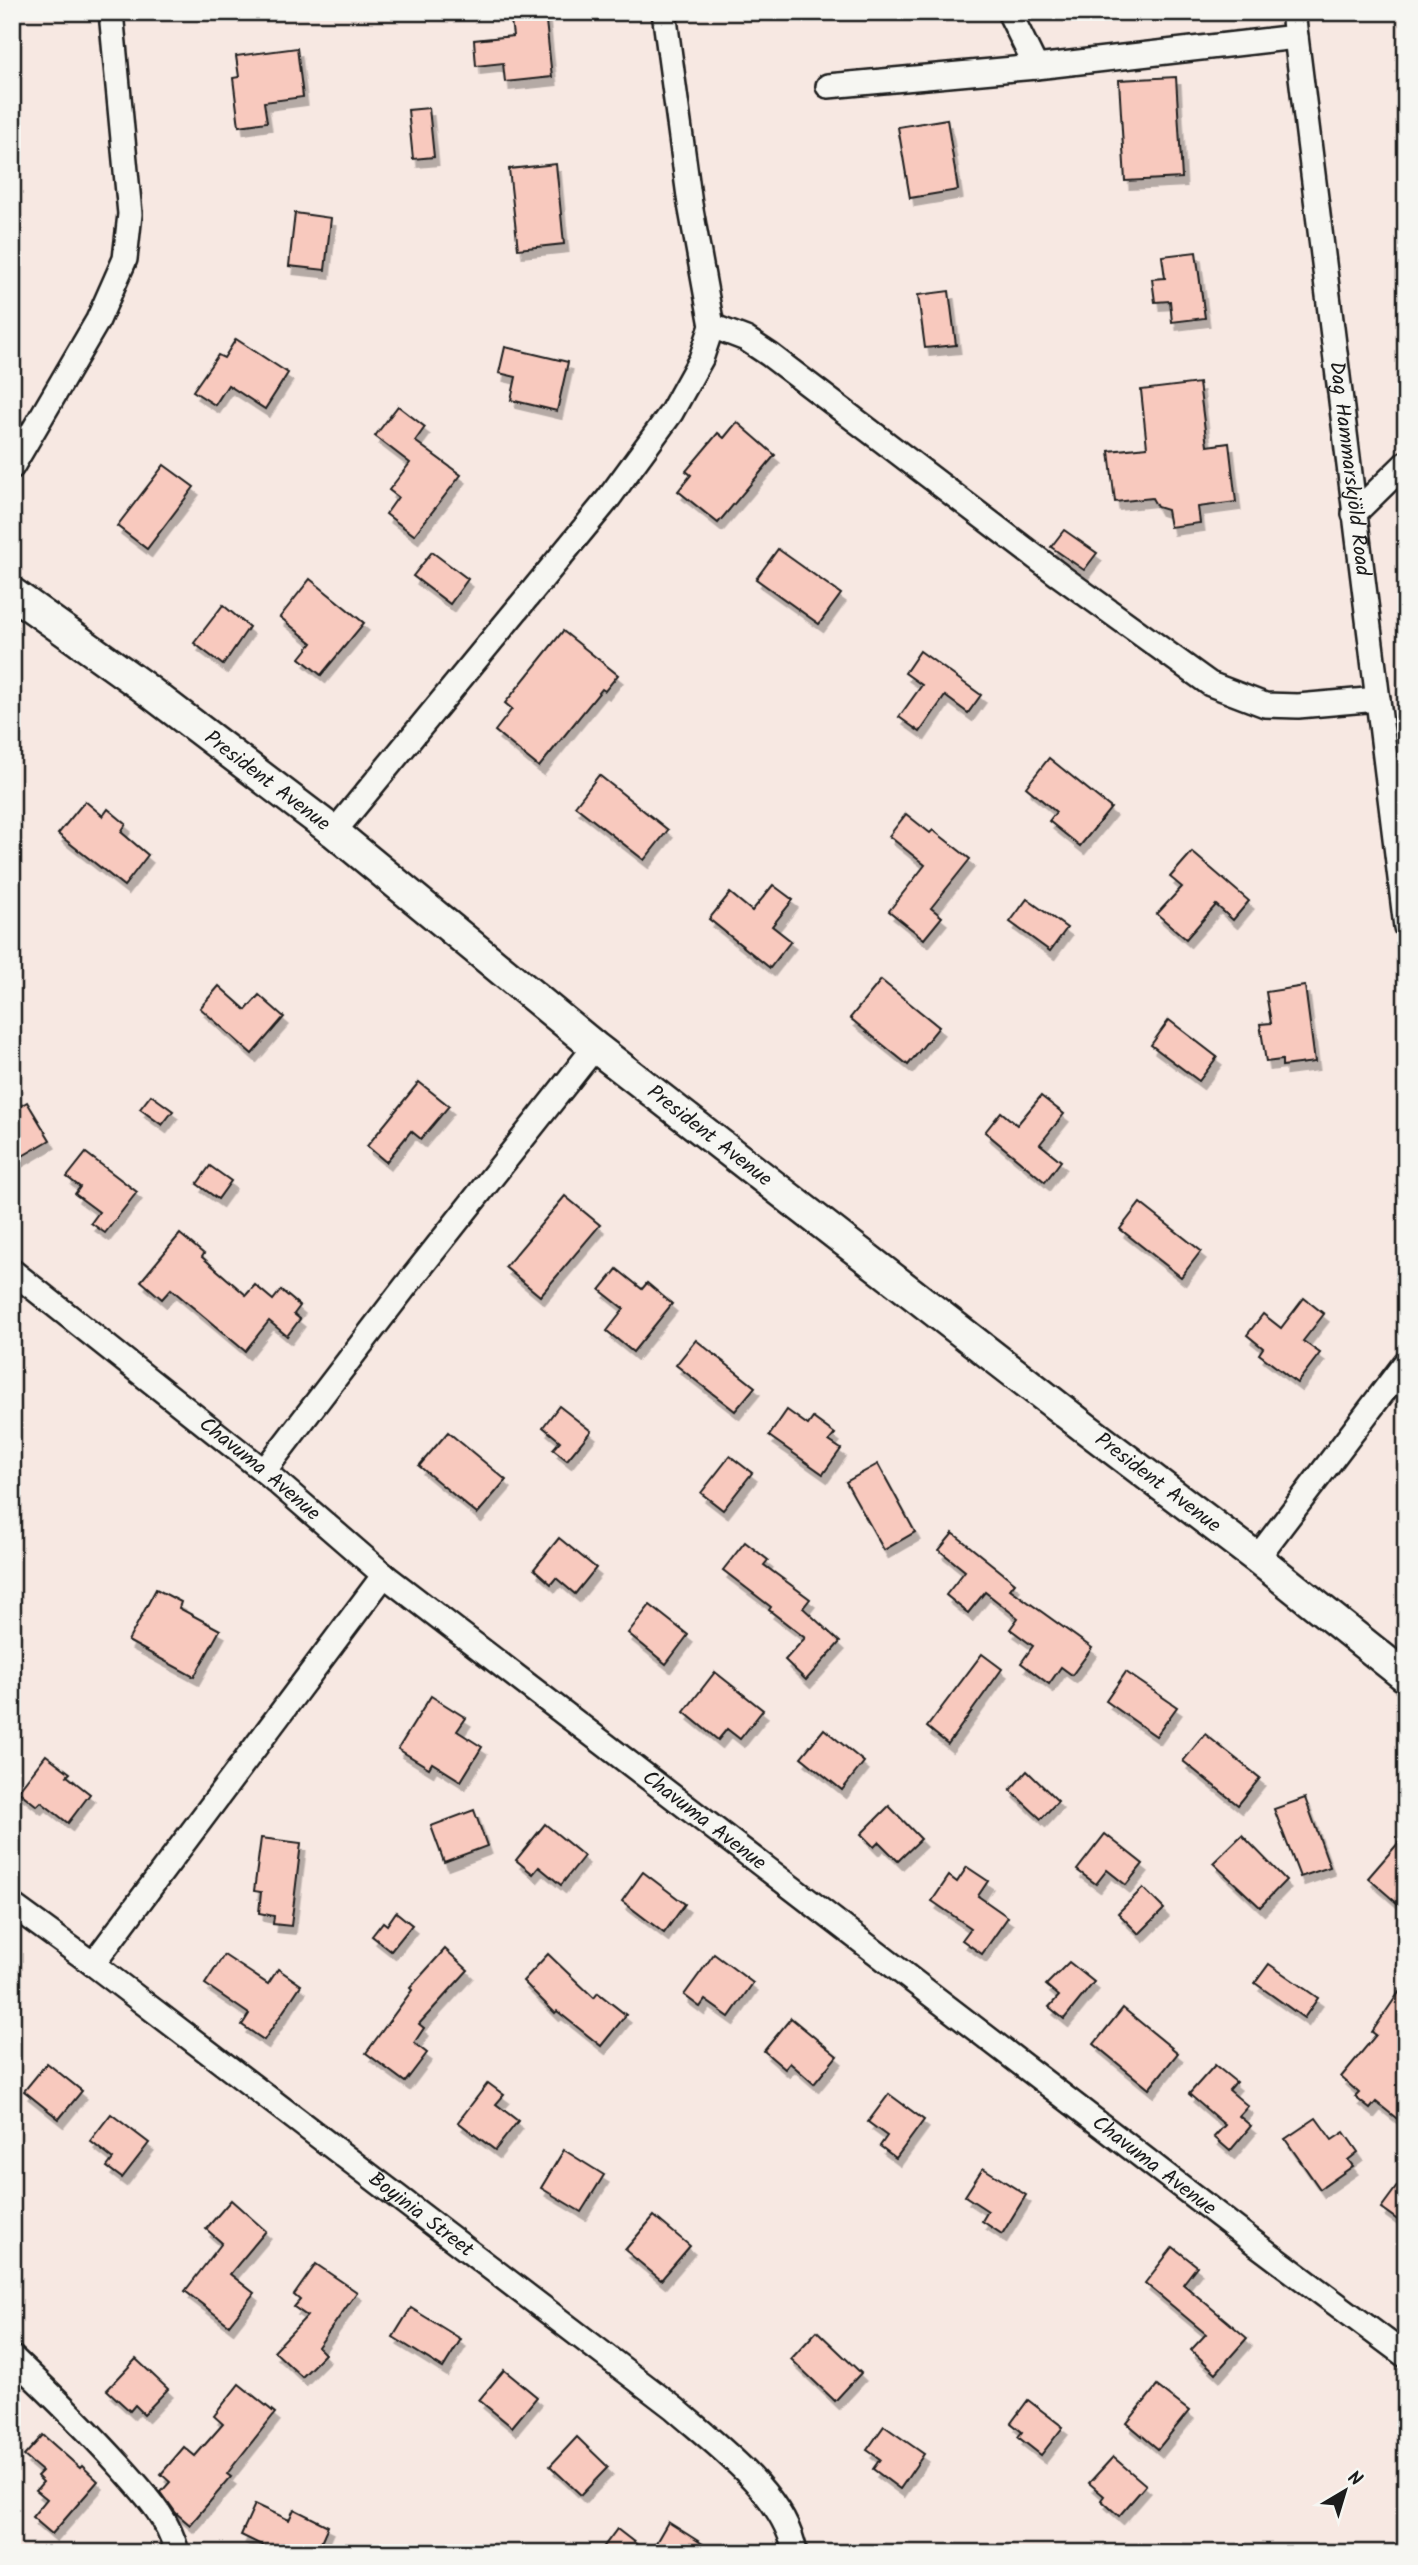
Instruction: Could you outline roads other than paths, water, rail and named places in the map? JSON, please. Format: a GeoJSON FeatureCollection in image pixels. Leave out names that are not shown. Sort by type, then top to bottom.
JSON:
{"type":"FeatureCollection","features":[{"type":"Feature","properties":{"kind":"street"},"geometry":{"type":"LineString","coordinates":[[12,467],[98,320],[125,259],[130,214],[111,12]]}},
{"type":"Feature","properties":{"kind":"street"},"geometry":{"type":"LineString","coordinates":[[334,832],[608,499],[671,413],[701,359],[712,326],[690,204],[664,12]]}},
{"type":"Feature","properties":{"kind":"street"},"geometry":{"type":"LineString","coordinates":[[1009,12],[1036,67]]}},
{"type":"Feature","properties":{"kind":"street","name":"Dag Hammarskjöld Road"},"geometry":{"type":"LineString","coordinates":[[1293,12],[1406,927]]}},
{"type":"Feature","properties":{"kind":"street"},"geometry":{"type":"LineString","coordinates":[[828,86],[1036,67],[1296,37]]}},
{"type":"Feature","properties":{"kind":"street"},"geometry":{"type":"LineString","coordinates":[[712,326],[746,339],[780,362],[1059,575],[1210,684],[1265,705],[1298,706],[1378,699]]}},
{"type":"Feature","properties":{"kind":"street"},"geometry":{"type":"LineString","coordinates":[[1354,514],[1406,463]]}},
{"type":"Feature","properties":{"kind":"street","name":"President Avenue"},"geometry":{"type":"LineString","coordinates":[[12,593],[334,832],[595,1046],[1406,1676]]}},
{"type":"Feature","properties":{"kind":"street"},"geometry":{"type":"LineString","coordinates":[[264,1471],[396,1298],[595,1046]]}},
{"type":"Feature","properties":{"kind":"street","name":"Chavuma Avenue"},"geometry":{"type":"LineString","coordinates":[[12,1272],[264,1471],[384,1575],[1406,2356]]}},
{"type":"Feature","properties":{"kind":"street"},"geometry":{"type":"LineString","coordinates":[[1257,1558],[1406,1363]]}},
{"type":"Feature","properties":{"kind":"street"},"geometry":{"type":"LineString","coordinates":[[93,1964],[384,1575]]}},
{"type":"Feature","properties":{"kind":"street","name":"Boyinia Street"},"geometry":{"type":"LineString","coordinates":[[12,1905],[674,2408],[758,2482],[793,2537],[795,2553]]}},
{"type":"Feature","properties":{"kind":"street"},"geometry":{"type":"LineString","coordinates":[[12,2357],[95,2437],[148,2497],[163,2517],[177,2553]]}}]}
